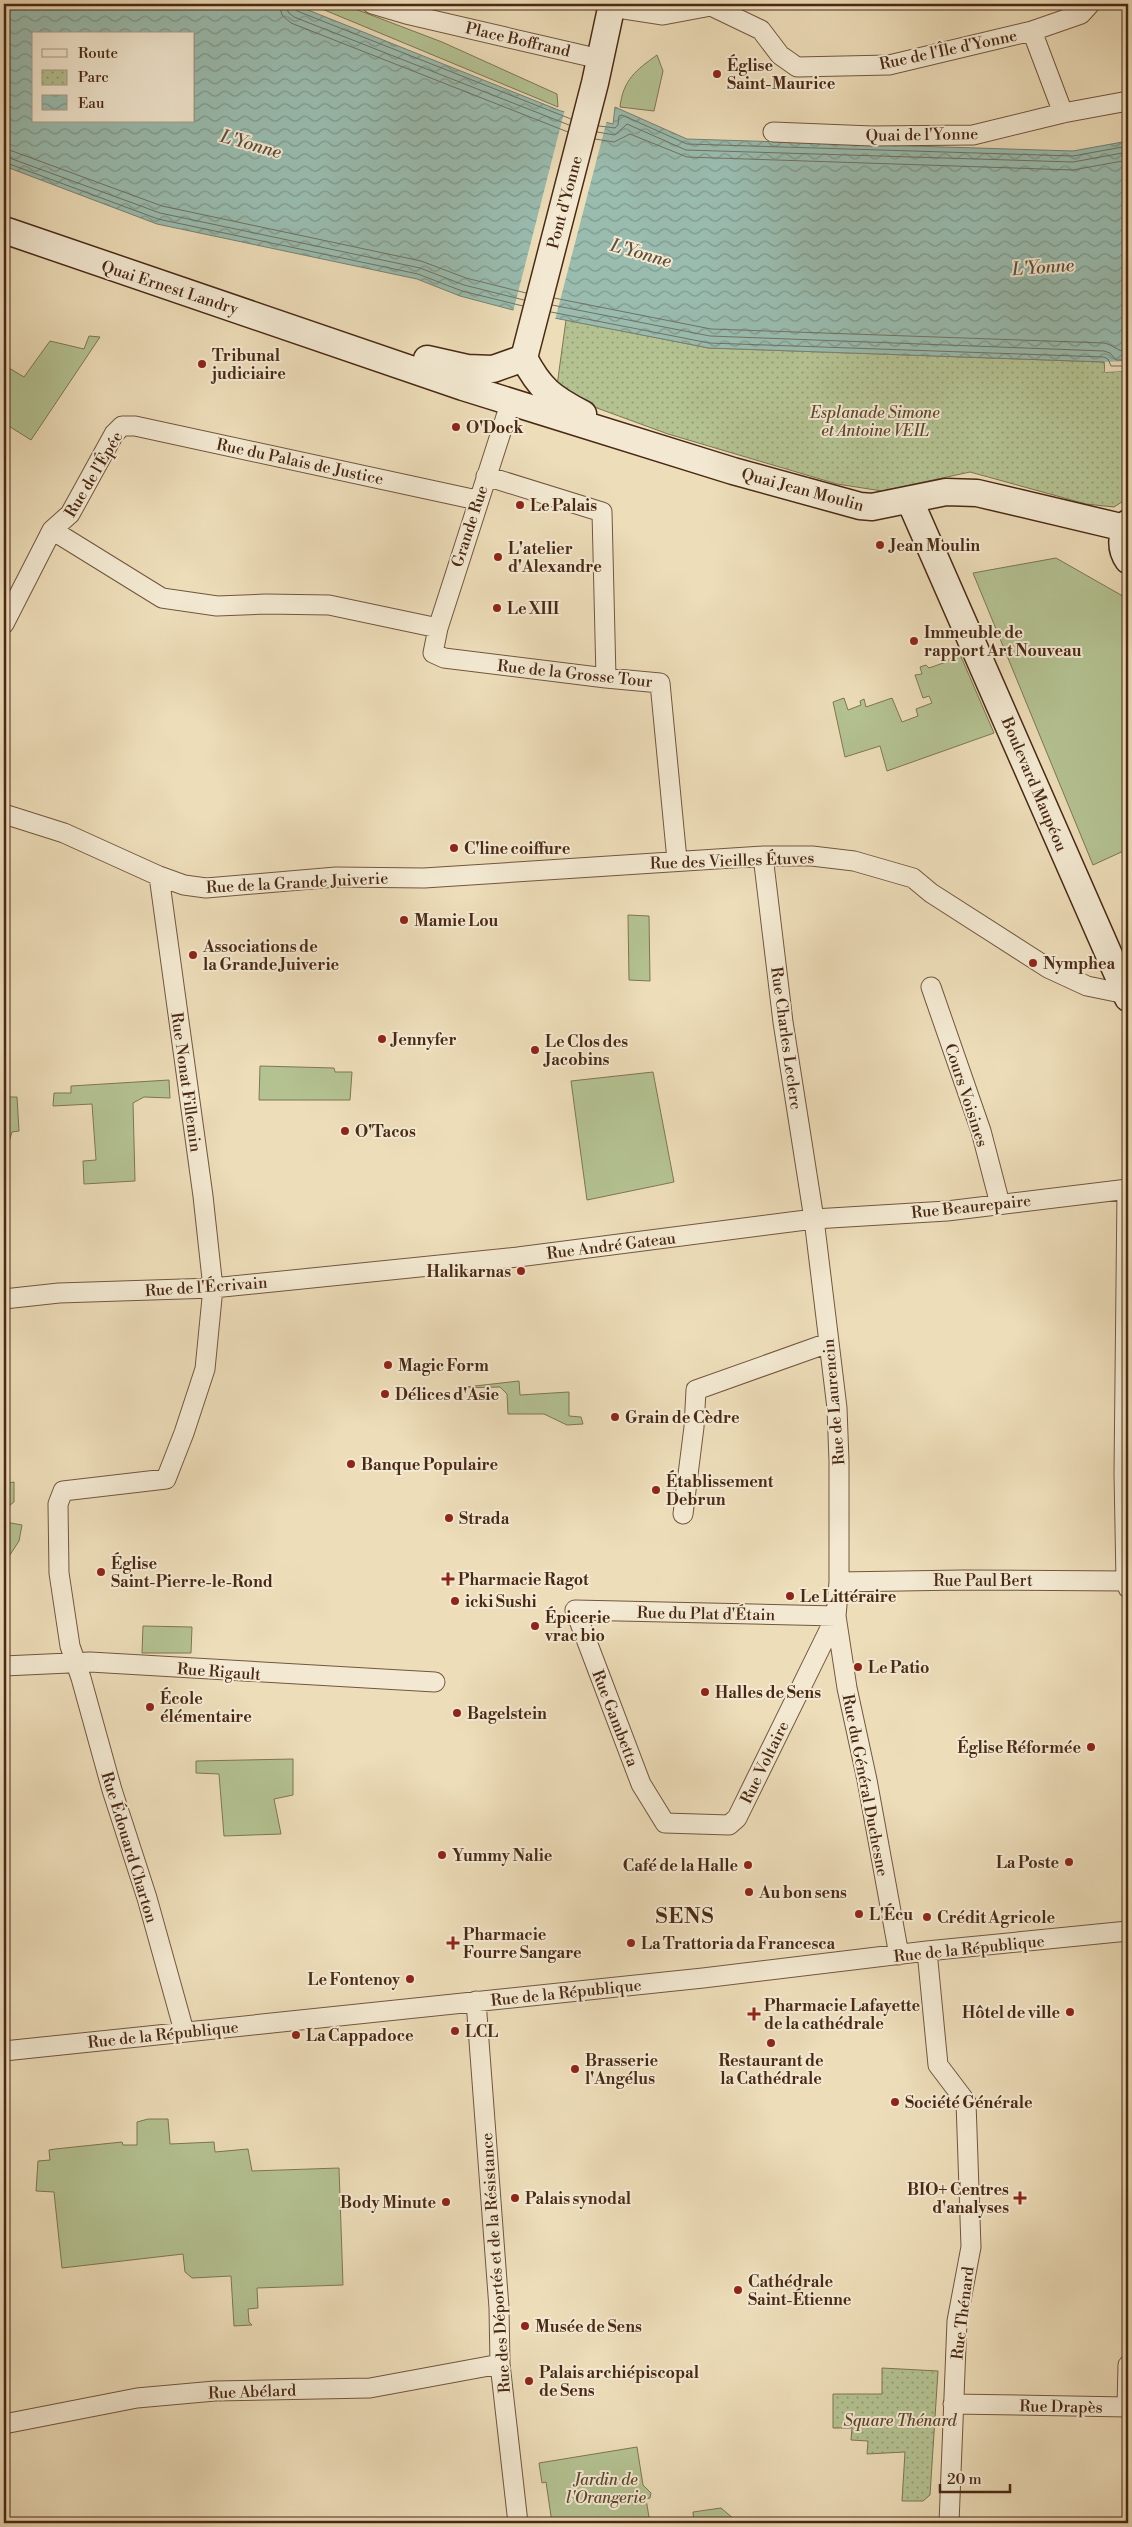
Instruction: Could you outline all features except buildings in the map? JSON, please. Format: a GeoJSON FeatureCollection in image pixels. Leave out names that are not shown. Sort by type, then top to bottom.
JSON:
{"type":"FeatureCollection","features":[{"type":"Feature","properties":{"kind":"main road","name":"Pont d'Yonne"},"geometry":{"type":"LineString","coordinates":[[525,350],[600,59],[612,5]]}},
{"type":"Feature","properties":{"kind":"main road","name":"Quai Ernest Landry"},"geometry":{"type":"LineString","coordinates":[[4,230],[462,387],[511,401]]}},
{"type":"Feature","properties":{"kind":"main road","name":"Quai Ernest Landry"},"geometry":{"type":"LineString","coordinates":[[338,343],[392,350],[468,368],[492,369],[525,350]]}},
{"type":"Feature","properties":{"kind":"main road","name":"Quai Jean Moulin"},"geometry":{"type":"LineString","coordinates":[[525,350],[535,380],[560,402],[630,438]]}},
{"type":"Feature","properties":{"kind":"main road","name":"Quai Jean Moulin"},"geometry":{"type":"LineString","coordinates":[[511,401],[733,471],[860,506],[872,507],[910,501],[946,492],[977,493],[1127,526]]}},
{"type":"Feature","properties":{"kind":"main road","name":"Boulevard Maupéou"},"geometry":{"type":"LineString","coordinates":[[910,501],[1127,996]]}},
{"type":"Feature","properties":{"kind":"main road"},"geometry":{"type":"LineString","coordinates":[[1127,526],[1122,538],[1128,560]]}},
{"type":"Feature","properties":{"kind":"street","name":"Place Boffrand"},"geometry":{"type":"LineString","coordinates":[[372,4],[406,14],[600,59]]}},
{"type":"Feature","properties":{"kind":"street","name":"Rue de l'Île d'Yonne"},"geometry":{"type":"LineString","coordinates":[[612,5],[662,15],[711,5],[761,30],[780,56],[797,67],[888,65],[1032,31],[1081,14],[1090,4]]}},
{"type":"Feature","properties":{"kind":"street"},"geometry":{"type":"LineString","coordinates":[[1032,31],[1063,113]]}},
{"type":"Feature","properties":{"kind":"street","name":"Quai de l'Yonne"},"geometry":{"type":"LineString","coordinates":[[773,132],[872,136],[973,135],[1063,113],[1128,101]]}},
{"type":"Feature","properties":{"kind":"street","name":"Grande Rue"},"geometry":{"type":"LineString","coordinates":[[433,653],[438,628],[477,500],[511,401]]}},
{"type":"Feature","properties":{"kind":"street","name":"Rue du Palais de Justice"},"geometry":{"type":"LineString","coordinates":[[122,426],[135,426],[477,500]]}},
{"type":"Feature","properties":{"kind":"street","name":"Rue de l'Épée"},"geometry":{"type":"LineString","coordinates":[[4,624],[52,530],[70,514],[114,434],[122,426]]}},
{"type":"Feature","properties":{"kind":"street"},"geometry":{"type":"LineString","coordinates":[[486,476],[602,512],[606,678]]}},
{"type":"Feature","properties":{"kind":"street"},"geometry":{"type":"LineString","coordinates":[[52,530],[162,598],[216,606],[266,604],[329,605],[438,628]]}},
{"type":"Feature","properties":{"kind":"street","name":"Rue de la Grosse Tour"},"geometry":{"type":"LineString","coordinates":[[433,653],[444,658],[660,683],[677,860]]}},
{"type":"Feature","properties":{"kind":"street","name":"Rue de la Grande Juiverie"},"geometry":{"type":"LineString","coordinates":[[4,814],[64,833],[159,876],[184,885],[206,888],[336,877],[424,878]]}},
{"type":"Feature","properties":{"kind":"street","name":"Rue des Vieilles Étuves"},"geometry":{"type":"LineString","coordinates":[[424,878],[677,860],[762,856],[812,856],[854,861],[913,878],[931,893],[1048,968],[1087,986],[1127,996]]}},
{"type":"Feature","properties":{"kind":"street","name":"Rue Charles Leclerc"},"geometry":{"type":"LineString","coordinates":[[762,856],[783,1022],[814,1219]]}},
{"type":"Feature","properties":{"kind":"street","name":"Rue Nonat Fillemin"},"geometry":{"type":"LineString","coordinates":[[76,1663],[70,1646],[59,1573],[60,1497],[63,1491],[166,1479],[184,1434],[205,1369],[213,1288],[203,1196],[159,876]]}},
{"type":"Feature","properties":{"kind":"street","name":"Cours Voisines"},"geometry":{"type":"LineString","coordinates":[[931,987],[981,1131],[1000,1204]]}},
{"type":"Feature","properties":{"kind":"street"},"geometry":{"type":"LineString","coordinates":[[1127,1584],[1124,1466],[1128,1189]]}},
{"type":"Feature","properties":{"kind":"street","name":"Rue Beaurepaire"},"geometry":{"type":"LineString","coordinates":[[814,1219],[947,1211],[1128,1189]]}},
{"type":"Feature","properties":{"kind":"street","name":"Rue André Gateau"},"geometry":{"type":"LineString","coordinates":[[409,1268],[518,1257],[814,1219]]}},
{"type":"Feature","properties":{"kind":"street","name":"Rue de Laurencin"},"geometry":{"type":"LineString","coordinates":[[814,1219],[837,1408],[839,1582],[836,1616]]}},
{"type":"Feature","properties":{"kind":"street","name":"Rue de l'Écrivain"},"geometry":{"type":"LineString","coordinates":[[4,1299],[59,1293],[213,1288],[409,1268]]}},
{"type":"Feature","properties":{"kind":"street"},"geometry":{"type":"LineString","coordinates":[[683,1514],[682,1493],[696,1390],[828,1343]]}},
{"type":"Feature","properties":{"kind":"street","name":"Rue Paul Bert"},"geometry":{"type":"LineString","coordinates":[[839,1582],[963,1580],[1127,1584]]}},
{"type":"Feature","properties":{"kind":"street","name":"Rue du Plat d'Étain"},"geometry":{"type":"LineString","coordinates":[[576,1610],[836,1616]]}},
{"type":"Feature","properties":{"kind":"street","name":"Rue Gambetta"},"geometry":{"type":"LineString","coordinates":[[576,1610],[641,1784],[665,1823],[729,1825]]}},
{"type":"Feature","properties":{"kind":"street","name":"Rue Voltaire"},"geometry":{"type":"LineString","coordinates":[[729,1825],[737,1818],[836,1616]]}},
{"type":"Feature","properties":{"kind":"street","name":"Rue du Général Duchesne"},"geometry":{"type":"LineString","coordinates":[[836,1616],[847,1688],[868,1780],[899,1955]]}},
{"type":"Feature","properties":{"kind":"street","name":"Rue Rigault"},"geometry":{"type":"LineString","coordinates":[[4,1666],[76,1663],[434,1682]]}},
{"type":"Feature","properties":{"kind":"street","name":"Rue Édouard Charton"},"geometry":{"type":"LineString","coordinates":[[76,1663],[112,1790],[148,1898],[184,2031]]}},
{"type":"Feature","properties":{"kind":"street","name":"Rue de la République"},"geometry":{"type":"LineString","coordinates":[[4,2051],[703,1978],[927,1951],[1128,1931]]}},
{"type":"Feature","properties":{"kind":"street","name":"Rue Thénard"},"geometry":{"type":"LineString","coordinates":[[927,1951],[938,2065],[966,2102],[971,2247],[957,2321],[949,2523]]}},
{"type":"Feature","properties":{"kind":"street","name":"Rue des Déportés et de la Résistance"},"geometry":{"type":"LineString","coordinates":[[476,2001],[499,2308],[500,2364],[518,2523]]}},
{"type":"Feature","properties":{"kind":"street","name":"Rue Abélard"},"geometry":{"type":"LineString","coordinates":[[4,2424],[137,2398],[214,2391],[370,2388],[500,2364]]}},
{"type":"Feature","properties":{"kind":"street","name":"Rue Drapès"},"geometry":{"type":"LineString","coordinates":[[953,2404],[1127,2407],[1128,2366]]}},
{"type":"Feature","properties":{"kind":"green space"},"geometry":{"type":"Polygon","coordinates":[[[310,4],[342,4],[442,42],[557,94],[558,107],[310,4]]]}},
{"type":"Feature","properties":{"kind":"green space"},"geometry":{"type":"Polygon","coordinates":[[[657,55],[663,71],[654,111],[620,107],[627,83],[637,71],[657,55]]]}},
{"type":"Feature","properties":{"kind":"green space","name":"Esplanade Simone et Antoine VEIL"},"geometry":{"type":"Polygon","coordinates":[[[566,320],[709,348],[1105,362],[1105,372],[1128,371],[1128,498],[1114,507],[1086,504],[970,472],[882,491],[837,484],[668,434],[556,393],[566,320]]]}},
{"type":"Feature","properties":{"kind":"green space"},"geometry":{"type":"Polygon","coordinates":[[[89,336],[100,337],[31,440],[4,423],[4,365],[24,377],[50,341],[84,349],[89,336]]]}},
{"type":"Feature","properties":{"kind":"green space"},"geometry":{"type":"Polygon","coordinates":[[[1056,558],[1128,599],[1128,849],[1093,865],[973,573],[1056,558]]]}},
{"type":"Feature","properties":{"kind":"green space"},"geometry":{"type":"Polygon","coordinates":[[[959,652],[994,733],[887,771],[880,746],[845,757],[833,702],[844,698],[848,710],[861,705],[860,701],[864,699],[866,707],[892,698],[902,722],[918,716],[916,709],[932,703],[929,696],[923,698],[915,675],[922,674],[920,667],[926,665],[929,668],[946,662],[959,652]]]}},
{"type":"Feature","properties":{"kind":"green space"},"geometry":{"type":"Polygon","coordinates":[[[628,915],[649,916],[650,981],[629,980],[628,915]]]}},
{"type":"Feature","properties":{"kind":"green space"},"geometry":{"type":"Polygon","coordinates":[[[260,1066],[334,1068],[335,1072],[352,1072],[350,1100],[259,1100],[260,1066]]]}},
{"type":"Feature","properties":{"kind":"green space"},"geometry":{"type":"Polygon","coordinates":[[[653,1072],[674,1182],[587,1200],[571,1081],[653,1072]]]}},
{"type":"Feature","properties":{"kind":"green space"},"geometry":{"type":"Polygon","coordinates":[[[169,1080],[170,1098],[144,1097],[133,1103],[135,1181],[84,1184],[83,1161],[96,1160],[92,1104],[53,1106],[54,1093],[71,1093],[71,1086],[169,1080]]]}},
{"type":"Feature","properties":{"kind":"green space"},"geometry":{"type":"Polygon","coordinates":[[[4,1097],[17,1097],[19,1131],[12,1132],[7,1148],[4,1148],[4,1097]]]}},
{"type":"Feature","properties":{"kind":"green space"},"geometry":{"type":"Polygon","coordinates":[[[519,1381],[520,1395],[569,1392],[569,1416],[581,1417],[583,1424],[567,1425],[544,1414],[508,1414],[507,1394],[500,1387],[457,1388],[519,1381]]]}},
{"type":"Feature","properties":{"kind":"green space"},"geometry":{"type":"Polygon","coordinates":[[[14,1482],[14,1502],[5,1509],[5,1522],[22,1525],[19,1541],[4,1564],[4,1484],[14,1482]]]}},
{"type":"Feature","properties":{"kind":"green space"},"geometry":{"type":"Polygon","coordinates":[[[143,1626],[192,1627],[191,1653],[142,1653],[143,1626]]]}},
{"type":"Feature","properties":{"kind":"green space"},"geometry":{"type":"Polygon","coordinates":[[[293,1759],[293,1795],[274,1799],[281,1834],[224,1836],[219,1774],[196,1773],[196,1761],[293,1759]]]}},
{"type":"Feature","properties":{"kind":"green space"},"geometry":{"type":"Polygon","coordinates":[[[148,2119],[168,2119],[170,2144],[214,2142],[215,2152],[248,2149],[252,2171],[339,2168],[343,2285],[257,2288],[258,2308],[248,2309],[249,2322],[252,2325],[234,2326],[231,2276],[192,2278],[185,2272],[183,2254],[62,2268],[54,2192],[36,2191],[38,2161],[50,2160],[49,2150],[55,2149],[122,2142],[123,2145],[137,2145],[137,2122],[148,2119]]]}},
{"type":"Feature","properties":{"kind":"green space","name":"Square Thénard"},"geometry":{"type":"Polygon","coordinates":[[[882,2368],[938,2371],[930,2495],[923,2501],[902,2501],[905,2452],[867,2454],[868,2441],[851,2440],[852,2428],[833,2428],[833,2394],[882,2394],[882,2368]]]}},
{"type":"Feature","properties":{"kind":"green space","name":"Jardin de l'Orangerie"},"geometry":{"type":"Polygon","coordinates":[[[637,2447],[643,2485],[651,2493],[650,2498],[646,2499],[650,2523],[552,2523],[546,2482],[542,2483],[539,2463],[637,2447]]]}},
{"type":"Feature","properties":{"kind":"green space"},"geometry":{"type":"Polygon","coordinates":[[[721,2508],[734,2519],[754,2519],[754,2523],[694,2523],[693,2512],[721,2508]]]}},
{"type":"Feature","properties":{"kind":"water","name":"L'Yonne"},"geometry":{"type":"Polygon","coordinates":[[[4,4],[293,4],[561,111],[613,124],[615,107],[687,139],[1073,151],[1128,141],[1128,371],[1105,372],[1104,362],[709,348],[513,310],[460,296],[417,279],[157,224],[4,166],[4,4]]]}},
{"type":"Feature","properties":{"kind":"pier"},"geometry":{"type":"Polygon","coordinates":[[[565,109],[607,120],[555,320],[513,312],[565,109]]]}},
{"type":"Feature","properties":{"kind":"pier"},"geometry":{"type":"Polygon","coordinates":[[[1128,361],[1128,371],[1105,372],[1105,362],[1128,361]]]}},
{"type":"Feature","properties":{"kind":"place","name":"Église Saint-Maurice"},"geometry":{"type":"Point","coordinates":[717,74]}},
{"type":"Feature","properties":{"kind":"place","name":"Tribunal judiciaire"},"geometry":{"type":"Point","coordinates":[202,364]}},
{"type":"Feature","properties":{"kind":"place","name":"O'Dock"},"geometry":{"type":"Point","coordinates":[456,427]}},
{"type":"Feature","properties":{"kind":"place","name":"Le Palais"},"geometry":{"type":"Point","coordinates":[520,505]}},
{"type":"Feature","properties":{"kind":"place","name":"Jean Moulin"},"geometry":{"type":"Point","coordinates":[880,545]}},
{"type":"Feature","properties":{"kind":"place","name":"L'atelier d'Alexandre"},"geometry":{"type":"Point","coordinates":[498,557]}},
{"type":"Feature","properties":{"kind":"place","name":"Le XIII"},"geometry":{"type":"Point","coordinates":[497,608]}},
{"type":"Feature","properties":{"kind":"place","name":"Immeuble de rapport Art Nouveau"},"geometry":{"type":"Point","coordinates":[914,641]}},
{"type":"Feature","properties":{"kind":"place","name":"C'line coiffure"},"geometry":{"type":"Point","coordinates":[454,848]}},
{"type":"Feature","properties":{"kind":"place","name":"Mamie Lou"},"geometry":{"type":"Point","coordinates":[404,920]}},
{"type":"Feature","properties":{"kind":"place","name":"Associations de la Grande Juiverie"},"geometry":{"type":"Point","coordinates":[193,955]}},
{"type":"Feature","properties":{"kind":"place","name":"Nymphea"},"geometry":{"type":"Point","coordinates":[1033,963]}},
{"type":"Feature","properties":{"kind":"place","name":"Jennyfer"},"geometry":{"type":"Point","coordinates":[382,1039]}},
{"type":"Feature","properties":{"kind":"place","name":"Le Clos des Jacobins"},"geometry":{"type":"Point","coordinates":[535,1050]}},
{"type":"Feature","properties":{"kind":"place","name":"O'Tacos"},"geometry":{"type":"Point","coordinates":[345,1131]}},
{"type":"Feature","properties":{"kind":"place","name":"Halikarnas"},"geometry":{"type":"Point","coordinates":[521,1271]}},
{"type":"Feature","properties":{"kind":"place","name":"Magic Form"},"geometry":{"type":"Point","coordinates":[388,1365]}},
{"type":"Feature","properties":{"kind":"place","name":"Délices d'Asie"},"geometry":{"type":"Point","coordinates":[385,1394]}},
{"type":"Feature","properties":{"kind":"place","name":"Grain de Cèdre"},"geometry":{"type":"Point","coordinates":[615,1417]}},
{"type":"Feature","properties":{"kind":"place","name":"Banque Populaire"},"geometry":{"type":"Point","coordinates":[351,1464]}},
{"type":"Feature","properties":{"kind":"place","name":"Établissement Debrun"},"geometry":{"type":"Point","coordinates":[656,1490]}},
{"type":"Feature","properties":{"kind":"place","name":"Strada"},"geometry":{"type":"Point","coordinates":[449,1518]}},
{"type":"Feature","properties":{"kind":"place","name":"Église Saint-Pierre-le-Rond"},"geometry":{"type":"Point","coordinates":[101,1572]}},
{"type":"Feature","properties":{"kind":"place","name":"Pharmacie Ragot"},"geometry":{"type":"Point","coordinates":[448,1579]}},
{"type":"Feature","properties":{"kind":"place","name":"Le Littéraire"},"geometry":{"type":"Point","coordinates":[790,1596]}},
{"type":"Feature","properties":{"kind":"place","name":"icki Sushi"},"geometry":{"type":"Point","coordinates":[455,1601]}},
{"type":"Feature","properties":{"kind":"place","name":"Épicerie vrac bio"},"geometry":{"type":"Point","coordinates":[535,1626]}},
{"type":"Feature","properties":{"kind":"place","name":"Le Patio"},"geometry":{"type":"Point","coordinates":[858,1667]}},
{"type":"Feature","properties":{"kind":"place","name":"Halles de Sens"},"geometry":{"type":"Point","coordinates":[705,1692]}},
{"type":"Feature","properties":{"kind":"place","name":"École élémentaire"},"geometry":{"type":"Point","coordinates":[150,1707]}},
{"type":"Feature","properties":{"kind":"place","name":"Bagelstein"},"geometry":{"type":"Point","coordinates":[457,1713]}},
{"type":"Feature","properties":{"kind":"place","name":"Église Réformée"},"geometry":{"type":"Point","coordinates":[1091,1747]}},
{"type":"Feature","properties":{"kind":"place","name":"Yummy Nalie"},"geometry":{"type":"Point","coordinates":[442,1855]}},
{"type":"Feature","properties":{"kind":"place","name":"La Poste"},"geometry":{"type":"Point","coordinates":[1069,1862]}},
{"type":"Feature","properties":{"kind":"place","name":"Café de la Halle"},"geometry":{"type":"Point","coordinates":[748,1865]}},
{"type":"Feature","properties":{"kind":"place","name":"Au bon sens"},"geometry":{"type":"Point","coordinates":[749,1892]}},
{"type":"Feature","properties":{"kind":"place","name":"L'Écu"},"geometry":{"type":"Point","coordinates":[859,1914]}},
{"type":"Feature","properties":{"kind":"place","name":"Crédit Agricole"},"geometry":{"type":"Point","coordinates":[927,1917]}},
{"type":"Feature","properties":{"kind":"place","name":"Pharmacie Fourre Sangare"},"geometry":{"type":"Point","coordinates":[453,1943]}},
{"type":"Feature","properties":{"kind":"place","name":"La Trattoria da Francesca"},"geometry":{"type":"Point","coordinates":[631,1943]}},
{"type":"Feature","properties":{"kind":"place","name":"Le Fontenoy"},"geometry":{"type":"Point","coordinates":[410,1979]}},
{"type":"Feature","properties":{"kind":"place","name":"Hôtel de ville"},"geometry":{"type":"Point","coordinates":[1070,2012]}},
{"type":"Feature","properties":{"kind":"place","name":"Pharmacie Lafayette de la cathédrale"},"geometry":{"type":"Point","coordinates":[754,2014]}},
{"type":"Feature","properties":{"kind":"place","name":"LCL"},"geometry":{"type":"Point","coordinates":[455,2031]}},
{"type":"Feature","properties":{"kind":"place","name":"La Cappadoce"},"geometry":{"type":"Point","coordinates":[296,2035]}},
{"type":"Feature","properties":{"kind":"place","name":"Restaurant de la Cathédrale"},"geometry":{"type":"Point","coordinates":[771,2043]}},
{"type":"Feature","properties":{"kind":"place","name":"Brasserie l'Angélus"},"geometry":{"type":"Point","coordinates":[575,2069]}},
{"type":"Feature","properties":{"kind":"place","name":"Société Générale"},"geometry":{"type":"Point","coordinates":[895,2102]}},
{"type":"Feature","properties":{"kind":"place","name":"Palais synodal"},"geometry":{"type":"Point","coordinates":[515,2198]}},
{"type":"Feature","properties":{"kind":"place","name":"BIO+ Centres d'analyses"},"geometry":{"type":"Point","coordinates":[1020,2198]}},
{"type":"Feature","properties":{"kind":"place","name":"Body Minute"},"geometry":{"type":"Point","coordinates":[446,2202]}},
{"type":"Feature","properties":{"kind":"place","name":"Cathédrale Saint-Étienne"},"geometry":{"type":"Point","coordinates":[738,2290]}},
{"type":"Feature","properties":{"kind":"place","name":"Musée de Sens"},"geometry":{"type":"Point","coordinates":[525,2326]}},
{"type":"Feature","properties":{"kind":"place","name":"Palais archiépiscopal de Sens"},"geometry":{"type":"Point","coordinates":[529,2381]}},
{"type":"Feature","properties":{"kind":"district","name":"SENS"},"geometry":{"type":"Point","coordinates":[685,1916]}}]}
